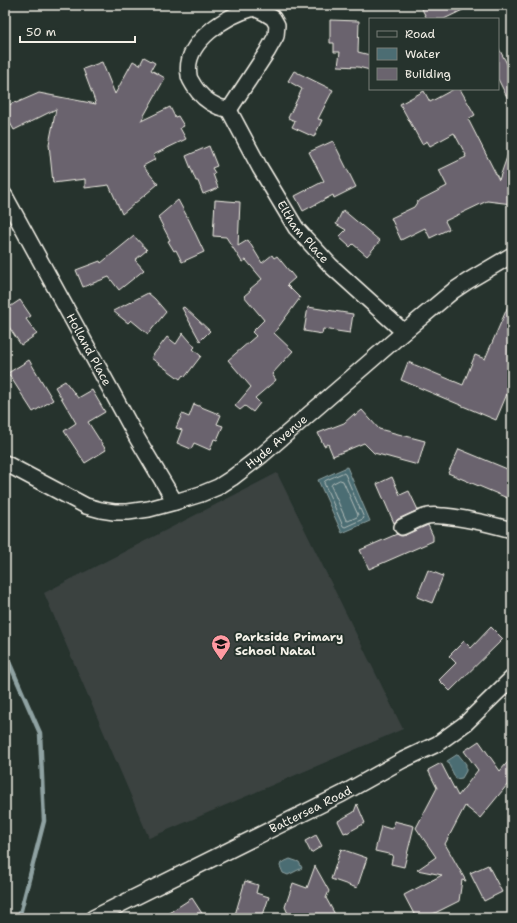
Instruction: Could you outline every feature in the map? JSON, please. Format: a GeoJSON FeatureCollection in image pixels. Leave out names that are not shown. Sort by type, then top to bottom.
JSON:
{"type":"FeatureCollection","features":[{"type":"Feature","properties":{"kind":"street"},"geometry":{"type":"LineString","coordinates":[[254,8],[273,18],[277,25],[276,36],[229,110],[217,106],[196,90],[189,76],[188,66],[194,47],[205,35],[221,23],[244,11],[254,8]]}},
{"type":"Feature","properties":{"kind":"street","name":"Eltham Place"},"geometry":{"type":"LineString","coordinates":[[229,110],[260,168],[296,228],[330,266],[404,332]]}},
{"type":"Feature","properties":{"kind":"street","name":"Holland Place"},"geometry":{"type":"LineString","coordinates":[[5,196],[137,438],[175,502]]}},
{"type":"Feature","properties":{"kind":"street","name":"Hyde Avenue"},"geometry":{"type":"LineString","coordinates":[[6,466],[86,506],[114,512],[149,509],[201,494],[218,487],[262,455],[453,291],[512,255]]}},
{"type":"Feature","properties":{"kind":"street"},"geometry":{"type":"LineString","coordinates":[[402,526],[430,516],[442,516],[486,522],[512,530]]}},
{"type":"Feature","properties":{"kind":"street","name":"Battersea Road"},"geometry":{"type":"LineString","coordinates":[[93,918],[342,794],[403,760],[437,744],[466,723],[512,678]]}},
{"type":"Feature","properties":{"kind":"shaded area","name":"Parkside Primary School Natal"},"geometry":{"type":"Polygon","coordinates":[[[277,473],[403,729],[149,838],[44,593],[277,473]]]}},
{"type":"Feature","properties":{"kind":"water"},"geometry":{"type":"Polygon","coordinates":[[[347,467],[370,521],[342,533],[318,480],[347,467]]]}},
{"type":"Feature","properties":{"kind":"water"},"geometry":{"type":"Polygon","coordinates":[[[458,754],[466,764],[466,771],[462,778],[456,779],[447,761],[458,754]]]}},
{"type":"Feature","properties":{"kind":"water"},"geometry":{"type":"Polygon","coordinates":[[[290,859],[299,862],[302,868],[288,875],[283,873],[280,866],[281,863],[290,859]]]}},
{"type":"Feature","properties":{"kind":"building"},"geometry":{"type":"Polygon","coordinates":[[[420,5],[473,5],[446,18],[426,18],[420,5]]]}},
{"type":"Feature","properties":{"kind":"building"},"geometry":{"type":"Polygon","coordinates":[[[330,20],[359,21],[358,52],[369,55],[369,70],[358,67],[338,66],[340,52],[334,52],[334,43],[330,43],[330,20]]]}},
{"type":"Feature","properties":{"kind":"building"},"geometry":{"type":"Polygon","coordinates":[[[499,49],[512,73],[512,107],[499,81],[499,49]]]}},
{"type":"Feature","properties":{"kind":"building"},"geometry":{"type":"Polygon","coordinates":[[[144,57],[155,63],[151,70],[165,78],[141,121],[170,107],[175,117],[178,116],[184,126],[180,128],[186,139],[153,155],[156,159],[143,166],[158,184],[122,214],[109,185],[85,188],[85,179],[53,183],[49,144],[56,109],[14,130],[5,114],[5,107],[39,93],[96,104],[83,69],[102,62],[115,94],[133,61],[140,65],[144,57]]]}},
{"type":"Feature","properties":{"kind":"building"},"geometry":{"type":"Polygon","coordinates":[[[294,71],[333,90],[318,119],[322,120],[314,137],[292,127],[295,121],[288,118],[302,89],[288,81],[294,71]]]}},
{"type":"Feature","properties":{"kind":"building"},"geometry":{"type":"Polygon","coordinates":[[[452,90],[461,90],[475,115],[468,119],[499,180],[510,148],[512,149],[512,204],[487,201],[445,221],[449,229],[430,238],[425,228],[401,240],[391,218],[414,207],[418,201],[447,186],[439,170],[466,157],[454,133],[430,146],[427,141],[422,144],[400,104],[424,91],[430,102],[452,90]]]}},
{"type":"Feature","properties":{"kind":"building"},"geometry":{"type":"Polygon","coordinates":[[[333,141],[356,187],[334,198],[333,195],[303,211],[295,196],[324,181],[309,152],[333,141]]]}},
{"type":"Feature","properties":{"kind":"building"},"geometry":{"type":"Polygon","coordinates":[[[209,146],[217,166],[212,168],[215,173],[213,174],[218,188],[203,194],[186,156],[209,146]]]}},
{"type":"Feature","properties":{"kind":"building"},"geometry":{"type":"Polygon","coordinates":[[[178,200],[204,252],[182,262],[176,250],[174,251],[168,241],[170,240],[158,217],[178,200]]]}},
{"type":"Feature","properties":{"kind":"building"},"geometry":{"type":"Polygon","coordinates":[[[215,200],[240,202],[238,246],[248,240],[262,263],[272,255],[274,258],[277,256],[295,278],[287,285],[300,298],[274,333],[293,351],[272,374],[276,380],[255,398],[260,403],[253,412],[245,406],[240,410],[235,406],[251,387],[228,360],[256,336],[252,332],[264,320],[244,296],[262,279],[246,260],[242,262],[226,237],[213,236],[215,200]]]}},
{"type":"Feature","properties":{"kind":"building"},"geometry":{"type":"Polygon","coordinates":[[[343,210],[380,241],[367,256],[353,244],[350,247],[339,237],[346,230],[336,224],[343,210]]]}},
{"type":"Feature","properties":{"kind":"building"},"geometry":{"type":"Polygon","coordinates":[[[134,236],[147,250],[135,260],[144,270],[119,290],[109,277],[83,287],[76,270],[100,261],[101,263],[134,236]]]}},
{"type":"Feature","properties":{"kind":"building"},"geometry":{"type":"Polygon","coordinates":[[[148,293],[166,312],[148,334],[131,320],[128,323],[113,311],[148,293]]]}},
{"type":"Feature","properties":{"kind":"building"},"geometry":{"type":"Polygon","coordinates":[[[512,297],[512,397],[507,394],[496,420],[401,380],[408,362],[463,385],[475,355],[485,359],[512,297]]]}},
{"type":"Feature","properties":{"kind":"building"},"geometry":{"type":"Polygon","coordinates":[[[20,300],[31,316],[26,319],[37,334],[21,345],[5,321],[5,310],[20,300]]]}},
{"type":"Feature","properties":{"kind":"building"},"geometry":{"type":"Polygon","coordinates":[[[184,307],[210,331],[200,341],[182,308],[184,307]]]}},
{"type":"Feature","properties":{"kind":"building"},"geometry":{"type":"Polygon","coordinates":[[[308,307],[353,314],[350,333],[323,329],[322,334],[304,331],[308,307]]]}},
{"type":"Feature","properties":{"kind":"building"},"geometry":{"type":"Polygon","coordinates":[[[183,333],[195,347],[193,349],[201,356],[185,377],[183,375],[180,379],[151,358],[167,337],[176,344],[183,333]]]}},
{"type":"Feature","properties":{"kind":"building"},"geometry":{"type":"Polygon","coordinates":[[[29,360],[53,400],[33,412],[8,373],[29,360]]]}},
{"type":"Feature","properties":{"kind":"building"},"geometry":{"type":"Polygon","coordinates":[[[65,381],[78,398],[92,390],[105,412],[88,422],[106,450],[85,463],[64,431],[76,423],[55,387],[65,381]]]}},
{"type":"Feature","properties":{"kind":"building"},"geometry":{"type":"Polygon","coordinates":[[[194,404],[221,415],[217,424],[223,426],[217,440],[214,439],[210,450],[194,443],[191,449],[177,443],[182,430],[176,428],[182,414],[189,417],[194,404]]]}},
{"type":"Feature","properties":{"kind":"building"},"geometry":{"type":"Polygon","coordinates":[[[362,410],[379,429],[425,441],[418,465],[374,453],[364,443],[333,456],[328,444],[324,446],[318,433],[344,423],[354,414],[355,416],[362,410]]]}},
{"type":"Feature","properties":{"kind":"building"},"geometry":{"type":"Polygon","coordinates":[[[459,449],[512,471],[512,500],[448,473],[459,449]]]}},
{"type":"Feature","properties":{"kind":"building"},"geometry":{"type":"Polygon","coordinates":[[[392,477],[400,495],[409,491],[418,510],[398,519],[394,523],[377,484],[392,477]]]}},
{"type":"Feature","properties":{"kind":"building"},"geometry":{"type":"Polygon","coordinates":[[[428,525],[433,536],[433,541],[369,569],[360,550],[397,534],[401,536],[405,535],[428,525]]]}},
{"type":"Feature","properties":{"kind":"building"},"geometry":{"type":"Polygon","coordinates":[[[428,570],[443,576],[432,603],[417,597],[428,570]]]}},
{"type":"Feature","properties":{"kind":"building"},"geometry":{"type":"Polygon","coordinates":[[[491,627],[503,639],[450,691],[439,680],[456,663],[449,656],[464,641],[471,648],[491,627]]]}},
{"type":"Feature","properties":{"kind":"building"},"geometry":{"type":"Polygon","coordinates":[[[479,741],[500,771],[512,757],[512,779],[480,818],[465,806],[445,844],[466,881],[462,880],[459,901],[425,918],[416,918],[404,895],[442,875],[417,870],[436,857],[416,828],[437,788],[428,770],[441,763],[458,796],[478,770],[464,751],[479,741]]]}},
{"type":"Feature","properties":{"kind":"building"},"geometry":{"type":"Polygon","coordinates":[[[357,804],[365,823],[347,833],[344,833],[338,821],[354,812],[357,804]]]}},
{"type":"Feature","properties":{"kind":"building"},"geometry":{"type":"Polygon","coordinates":[[[394,821],[414,826],[404,867],[391,864],[393,855],[375,851],[381,826],[391,829],[391,827],[393,828],[394,821]]]}},
{"type":"Feature","properties":{"kind":"building"},"geometry":{"type":"Polygon","coordinates":[[[316,835],[322,846],[311,853],[305,841],[316,835]]]}},
{"type":"Feature","properties":{"kind":"building"},"geometry":{"type":"Polygon","coordinates":[[[341,849],[367,858],[357,888],[331,879],[341,849]]]}},
{"type":"Feature","properties":{"kind":"building"},"geometry":{"type":"Polygon","coordinates":[[[488,865],[502,892],[484,901],[470,873],[488,865]]]}},
{"type":"Feature","properties":{"kind":"building"},"geometry":{"type":"Polygon","coordinates":[[[315,866],[329,891],[326,898],[337,918],[290,918],[285,907],[293,883],[307,888],[315,866]]]}},
{"type":"Feature","properties":{"kind":"building"},"geometry":{"type":"Polygon","coordinates":[[[245,881],[258,885],[256,893],[269,897],[262,918],[234,918],[245,881]]]}},
{"type":"Feature","properties":{"kind":"building"},"geometry":{"type":"Polygon","coordinates":[[[192,898],[205,918],[161,918],[192,898]]]}},
{"type":"Feature","properties":{"kind":"waterway"},"geometry":{"type":"LineString","coordinates":[[5,653],[40,733],[44,821],[19,918]]}},
{"type":"Feature","properties":{"kind":"place","name":"Parkside Primary School Natal"},"geometry":{"type":"Point","coordinates":[221,661]}}]}
